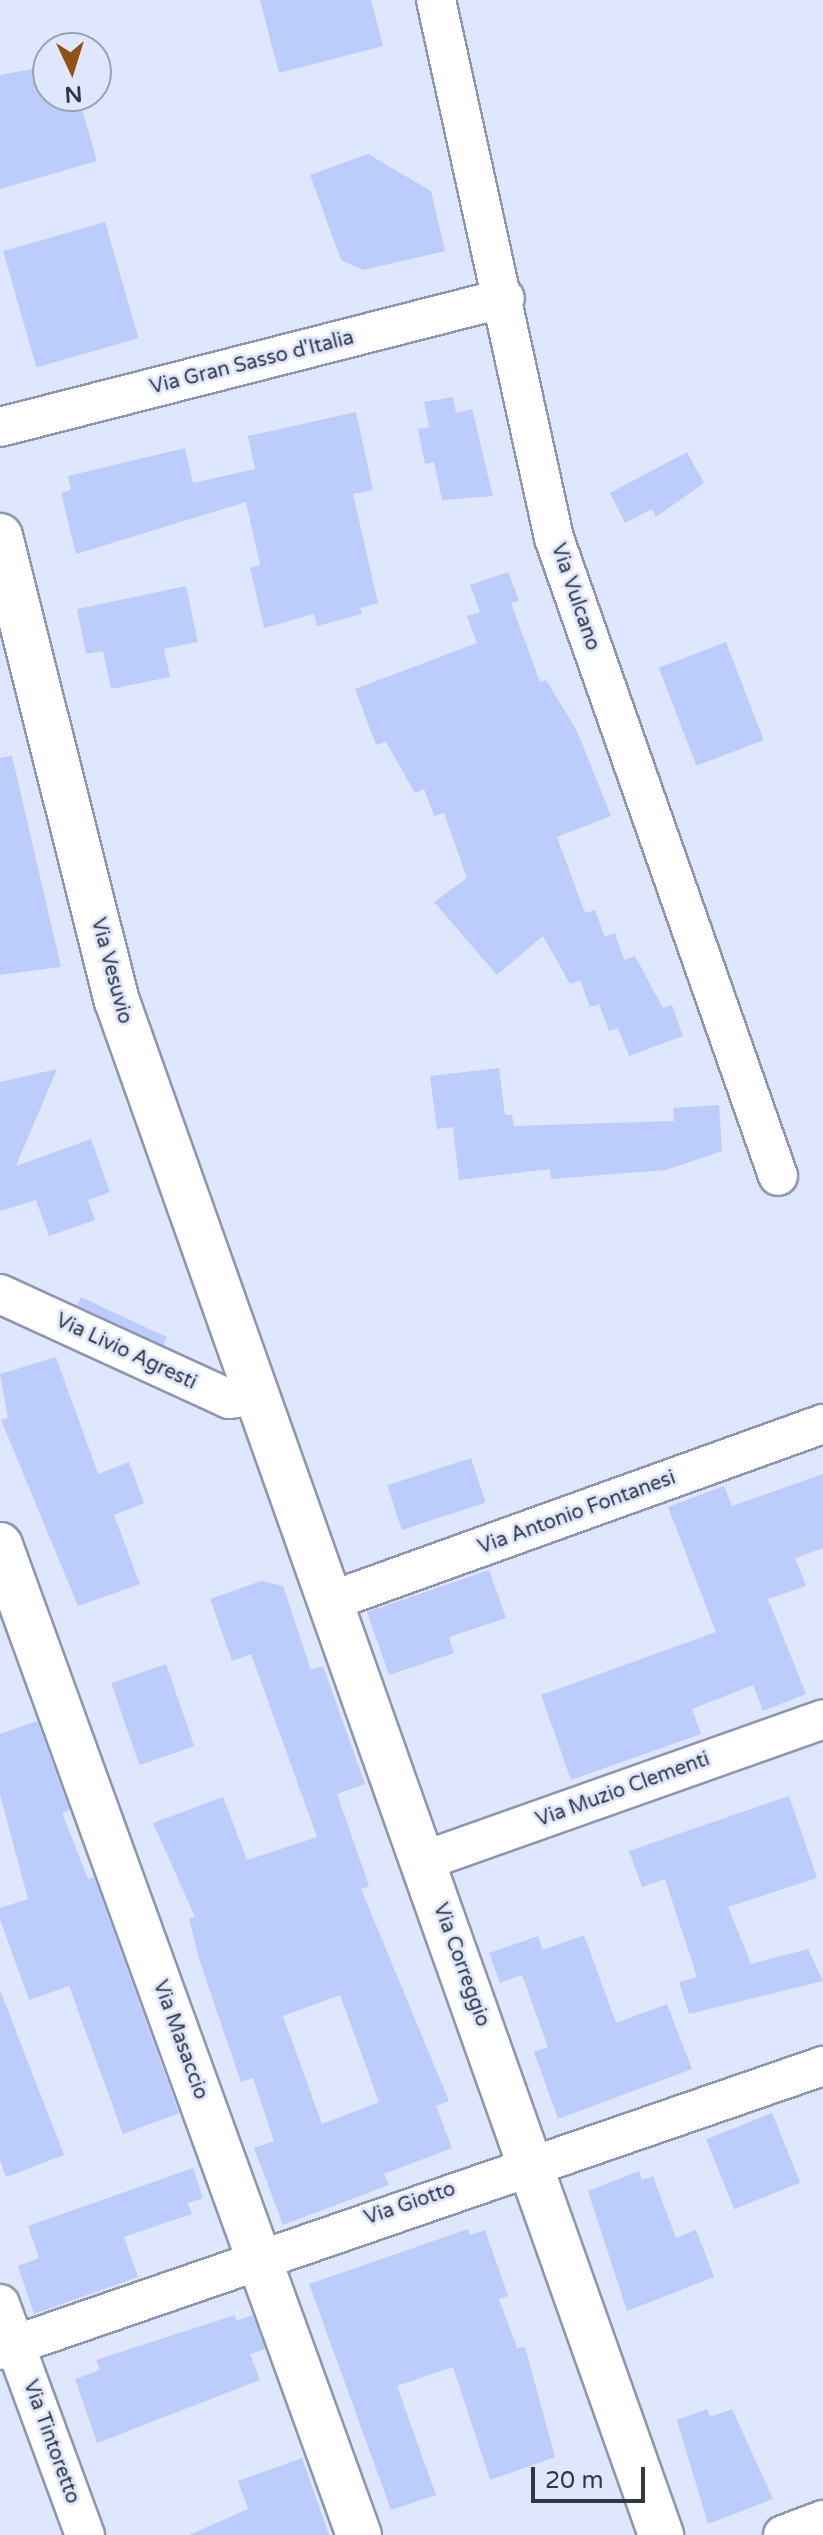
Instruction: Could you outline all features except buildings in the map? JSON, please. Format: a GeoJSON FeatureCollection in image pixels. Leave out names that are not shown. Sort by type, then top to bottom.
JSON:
{"type":"FeatureCollection","features":[{"type":"Feature","properties":{"kind":"street","name":"Via Vulcano"},"geometry":{"type":"LineString","coordinates":[[436,0],[505,298],[554,538],[778,1176]]}},
{"type":"Feature","properties":{"kind":"street","name":"Via Gran Sasso d'Italia"},"geometry":{"type":"LineString","coordinates":[[0,427],[505,298]]}},
{"type":"Feature","properties":{"kind":"street","name":"Via Vesuvio"},"geometry":{"type":"LineString","coordinates":[[0,536],[117,1001],[255,1396]]}},
{"type":"Feature","properties":{"kind":"street","name":"Via Livio Agresti"},"geometry":{"type":"LineString","coordinates":[[0,1294],[229,1399],[255,1396]]}},
{"type":"Feature","properties":{"kind":"street","name":"Via Correggio"},"geometry":{"type":"LineString","coordinates":[[255,1396],[534,2163],[661,2535]]}},
{"type":"Feature","properties":{"kind":"street","name":"Via Antonio Fontanesi"},"geometry":{"type":"LineString","coordinates":[[331,1601],[823,1424]]}},
{"type":"Feature","properties":{"kind":"street","name":"Via Masaccio"},"geometry":{"type":"LineString","coordinates":[[0,1545],[359,2535]]}},
{"type":"Feature","properties":{"kind":"street","name":"Via Muzio Clementi"},"geometry":{"type":"LineString","coordinates":[[423,1861],[823,1719]]}},
{"type":"Feature","properties":{"kind":"street","name":"Via Giotto"},"geometry":{"type":"LineString","coordinates":[[7,2347],[259,2255],[823,2066]]}},
{"type":"Feature","properties":{"kind":"street","name":"Via Tintoretto"},"geometry":{"type":"LineString","coordinates":[[0,2304],[7,2347],[85,2535]]}},
{"type":"Feature","properties":{"kind":"street"},"geometry":{"type":"LineString","coordinates":[[783,2535],[823,2520]]}}]}
